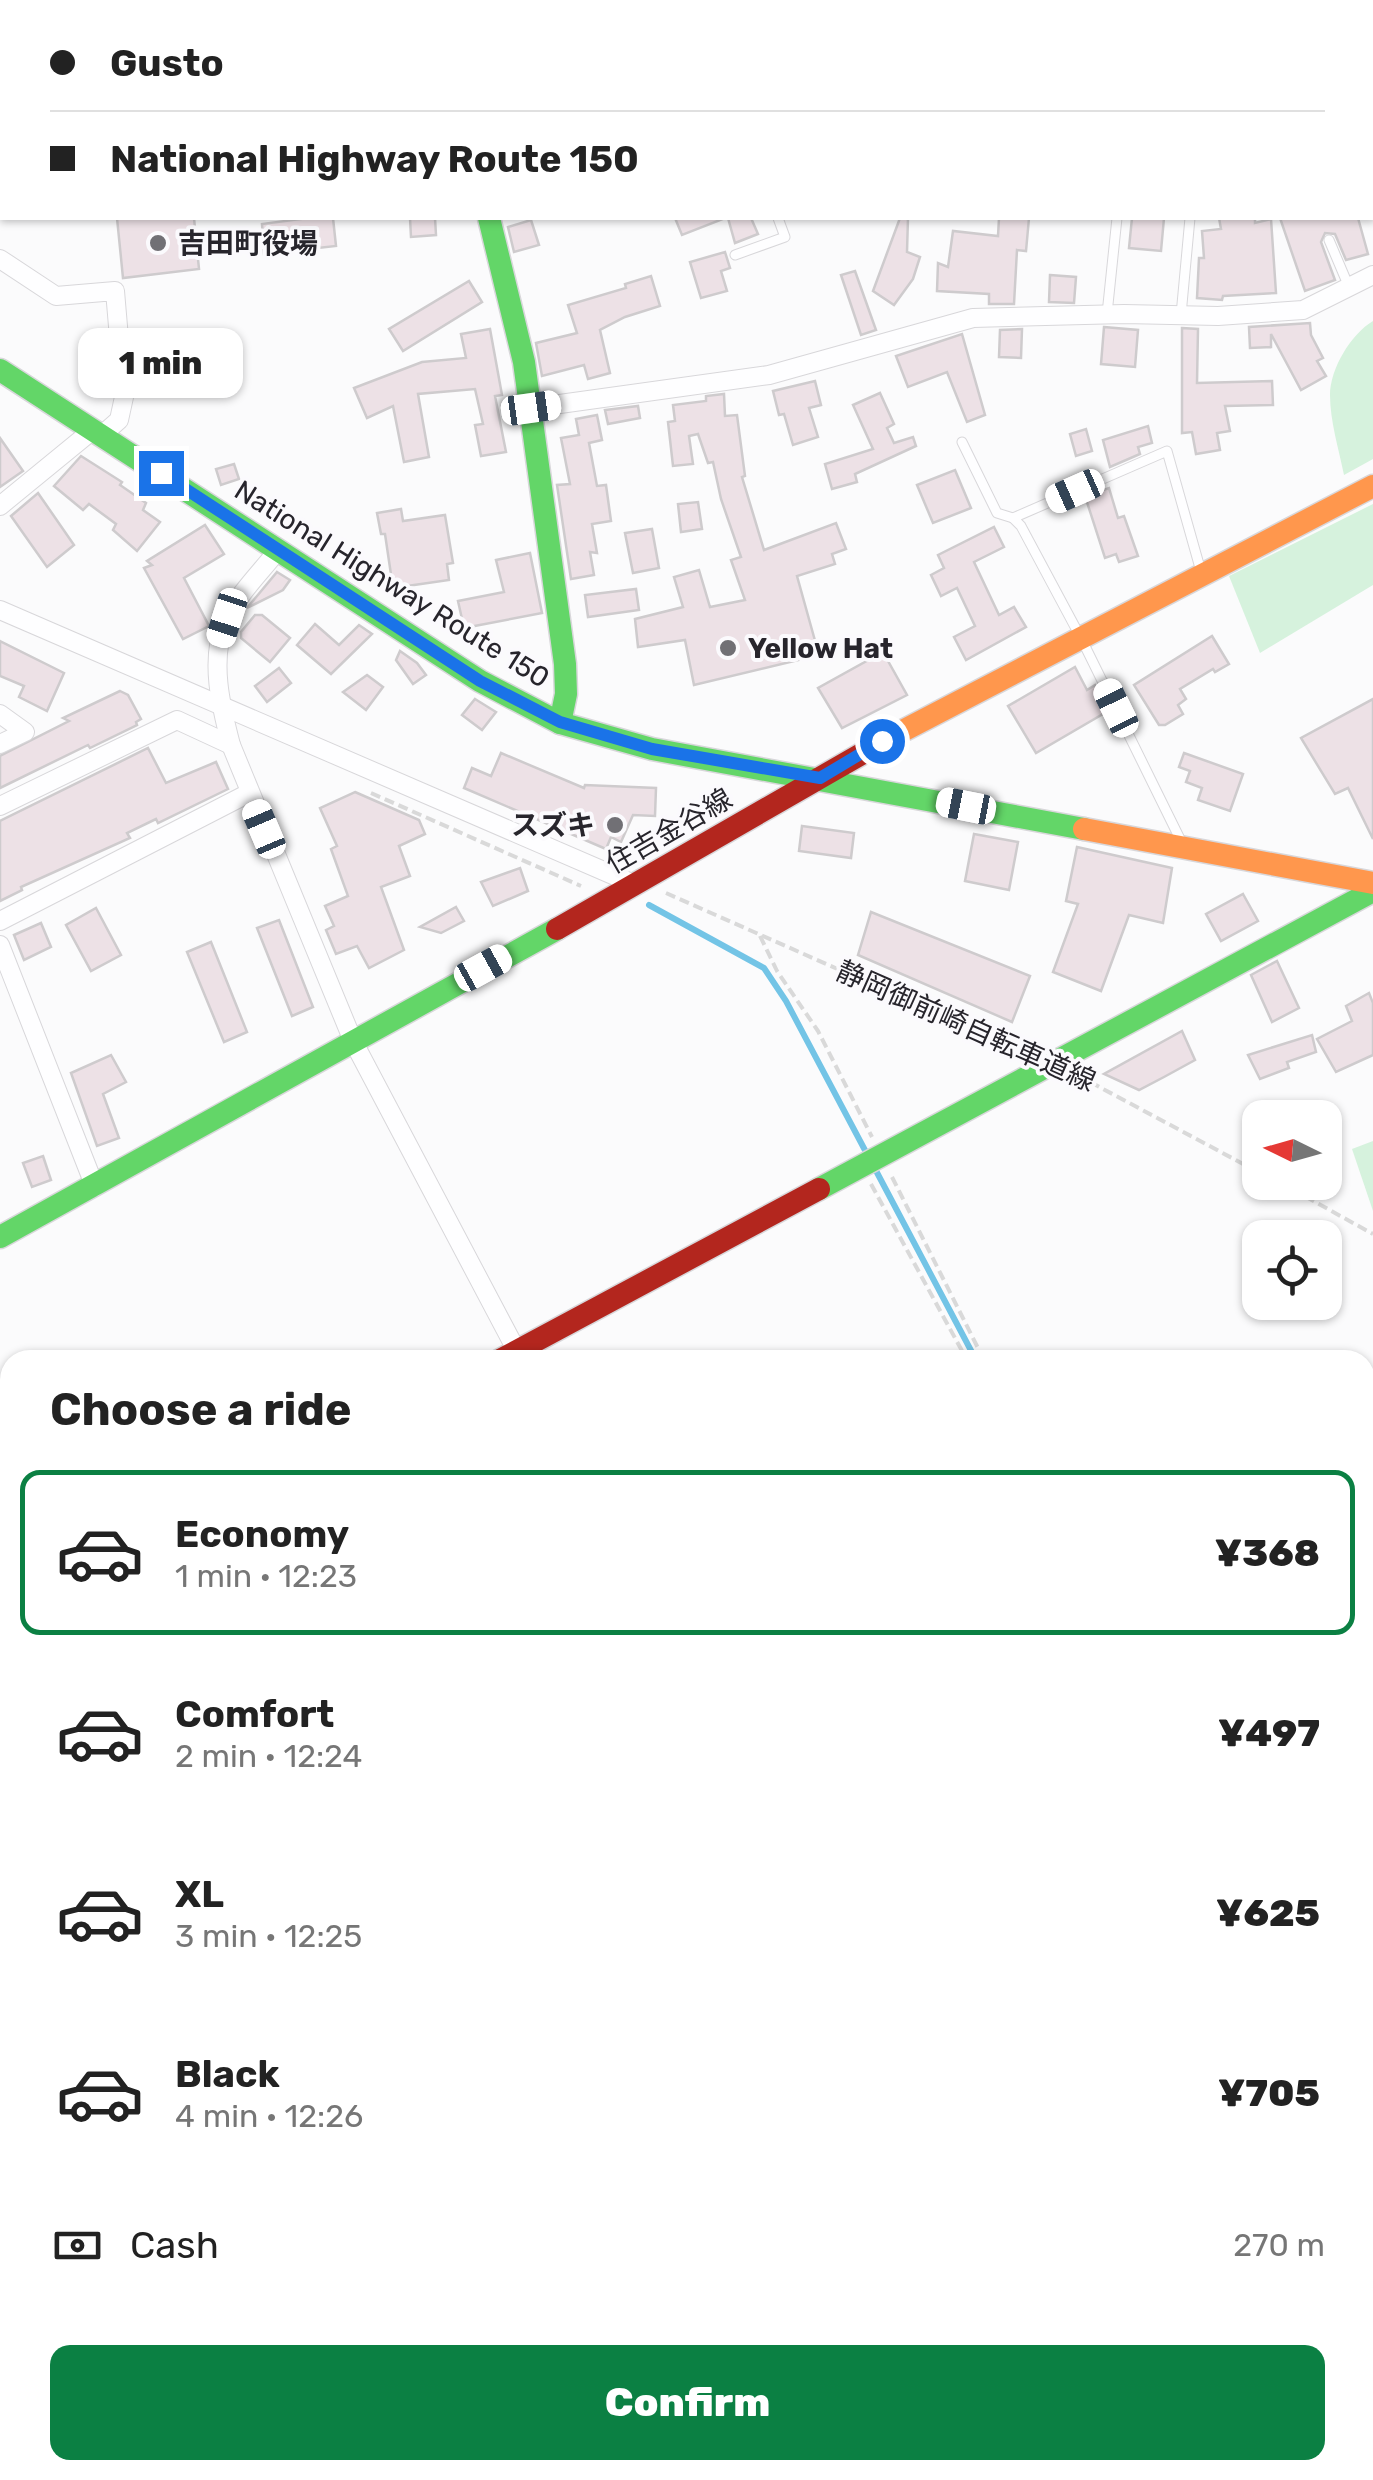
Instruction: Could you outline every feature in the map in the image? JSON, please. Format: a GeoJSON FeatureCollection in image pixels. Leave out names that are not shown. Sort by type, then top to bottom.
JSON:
{"type":"FeatureCollection","features":[{"type":"Feature","properties":{"kind":"main road"},"geometry":{"type":"LineString","coordinates":[[489,220],[524,362],[531,408],[565,664],[566,694],[560,722]]}},
{"type":"Feature","properties":{"kind":"main road","name":"National Highway Route 150"},"geometry":{"type":"LineString","coordinates":[[0,370],[480,681],[560,722],[652,749],[1373,883]]}},
{"type":"Feature","properties":{"kind":"main road","name":"住吉金谷線"},"geometry":{"type":"LineString","coordinates":[[0,1237],[636,885],[882,741],[1373,486]]}},
{"type":"Feature","properties":{"kind":"main road"},"geometry":{"type":"LineString","coordinates":[[526,1350],[867,1161],[1373,891]]}},
{"type":"Feature","properties":{"kind":"street"},"geometry":{"type":"LineString","coordinates":[[0,259],[56,296],[116,291],[124,398],[119,420],[0,506]]}},
{"type":"Feature","properties":{"kind":"street"},"geometry":{"type":"LineString","coordinates":[[531,408],[769,375],[973,318],[1181,316],[1303,310],[1373,275]]}},
{"type":"Feature","properties":{"kind":"street"},"geometry":{"type":"LineString","coordinates":[[278,550],[227,618],[219,640],[221,706],[231,745],[353,1040],[509,1350]]}},
{"type":"Feature","properties":{"kind":"street"},"geometry":{"type":"LineString","coordinates":[[0,610],[636,885]]}},
{"type":"Feature","properties":{"kind":"street"},"geometry":{"type":"LineString","coordinates":[[0,714],[25,732],[0,744]]}},
{"type":"Feature","properties":{"kind":"street"},"geometry":{"type":"LineString","coordinates":[[0,806],[177,720],[231,745]]}},
{"type":"Feature","properties":{"kind":"street"},"geometry":{"type":"LineString","coordinates":[[0,921],[249,794]]}},
{"type":"Feature","properties":{"kind":"street"},"geometry":{"type":"LineString","coordinates":[[0,945],[95,1186]]}},
{"type":"Feature","properties":{"kind":"lane"},"geometry":{"type":"LineString","coordinates":[[735,255],[785,238],[779,220]]}},
{"type":"Feature","properties":{"kind":"lane"},"geometry":{"type":"LineString","coordinates":[[1107,314],[1118,220]]}},
{"type":"Feature","properties":{"kind":"lane"},"geometry":{"type":"LineString","coordinates":[[1181,316],[1190,220]]}},
{"type":"Feature","properties":{"kind":"lane"},"geometry":{"type":"LineString","coordinates":[[1329,240],[1349,287]]}},
{"type":"Feature","properties":{"kind":"lane"},"geometry":{"type":"LineString","coordinates":[[962,442],[996,513],[1014,518],[1021,526],[1184,848]]}},
{"type":"Feature","properties":{"kind":"lane"},"geometry":{"type":"LineString","coordinates":[[1014,518],[1166,451],[1202,576]]}},
{"type":"Feature","properties":{"kind":"path","name":"静岡御前崎自転車道線"},"geometry":{"type":"LineString","coordinates":[[666,892],[1054,1064],[1242,1163]]}},
{"type":"Feature","properties":{"kind":"path"},"geometry":{"type":"LineString","coordinates":[[867,1161],[961,1350]]}},
{"type":"Feature","properties":{"kind":"path"},"geometry":{"type":"LineString","coordinates":[[1312,1200],[1373,1234]]}},
{"type":"Feature","properties":{"kind":"green space"},"geometry":{"type":"Polygon","coordinates":[[[1373,321],[1373,459],[1344,475],[1331,415],[1331,385],[1350,343],[1373,321]]]}},
{"type":"Feature","properties":{"kind":"green space"},"geometry":{"type":"Polygon","coordinates":[[[1373,504],[1373,585],[1260,653],[1229,576],[1373,504]]]}},
{"type":"Feature","properties":{"kind":"green space"},"geometry":{"type":"Polygon","coordinates":[[[1373,1141],[1373,1211],[1352,1149],[1373,1141]]]}},
{"type":"Feature","properties":{"kind":"building","name":"吉田町役場"},"geometry":{"type":"Polygon","coordinates":[[[117,220],[194,220],[199,269],[123,278],[117,220]]]}},
{"type":"Feature","properties":{"kind":"building"},"geometry":{"type":"Polygon","coordinates":[[[333,220],[336,246],[264,254],[262,224],[333,220]]]}},
{"type":"Feature","properties":{"kind":"building"},"geometry":{"type":"Polygon","coordinates":[[[410,220],[435,220],[436,235],[411,237],[410,220]]]}},
{"type":"Feature","properties":{"kind":"building"},"geometry":{"type":"Polygon","coordinates":[[[531,220],[539,245],[514,252],[508,227],[531,220]]]}},
{"type":"Feature","properties":{"kind":"building"},"geometry":{"type":"Polygon","coordinates":[[[676,220],[720,220],[682,235],[676,220]]]}},
{"type":"Feature","properties":{"kind":"building"},"geometry":{"type":"Polygon","coordinates":[[[729,220],[752,220],[758,234],[735,243],[729,220]]]}},
{"type":"Feature","properties":{"kind":"building"},"geometry":{"type":"Polygon","coordinates":[[[899,220],[908,220],[907,252],[920,257],[913,279],[894,305],[873,291],[899,220]]]}},
{"type":"Feature","properties":{"kind":"building"},"geometry":{"type":"Polygon","coordinates":[[[999,220],[1029,220],[1026,251],[1017,250],[1014,304],[989,304],[989,294],[937,291],[938,263],[948,267],[953,231],[998,236],[999,220]]]}},
{"type":"Feature","properties":{"kind":"building"},"geometry":{"type":"Polygon","coordinates":[[[1132,220],[1164,220],[1161,251],[1129,248],[1132,220]]]}},
{"type":"Feature","properties":{"kind":"building"},"geometry":{"type":"Polygon","coordinates":[[[1219,220],[1271,220],[1276,293],[1223,296],[1222,300],[1197,298],[1199,258],[1204,258],[1202,231],[1221,229],[1219,220]]]}},
{"type":"Feature","properties":{"kind":"building"},"geometry":{"type":"Polygon","coordinates":[[[1281,220],[1359,220],[1368,254],[1346,260],[1335,234],[1325,233],[1321,242],[1335,280],[1305,291],[1281,220]]]}},
{"type":"Feature","properties":{"kind":"building"},"geometry":{"type":"Polygon","coordinates":[[[725,252],[730,268],[721,271],[727,291],[701,298],[690,262],[725,252]]]}},
{"type":"Feature","properties":{"kind":"building"},"geometry":{"type":"Polygon","coordinates":[[[855,271],[876,330],[861,335],[841,275],[855,271]]]}},
{"type":"Feature","properties":{"kind":"building"},"geometry":{"type":"Polygon","coordinates":[[[1050,275],[1076,277],[1074,303],[1049,302],[1050,275]]]}},
{"type":"Feature","properties":{"kind":"building"},"geometry":{"type":"Polygon","coordinates":[[[651,276],[660,306],[600,330],[610,373],[588,379],[584,365],[542,376],[536,343],[577,333],[568,305],[626,288],[625,284],[651,276]]]}},
{"type":"Feature","properties":{"kind":"building"},"geometry":{"type":"Polygon","coordinates":[[[469,281],[482,302],[403,351],[389,329],[469,281]]]}},
{"type":"Feature","properties":{"kind":"building"},"geometry":{"type":"Polygon","coordinates":[[[1310,323],[1311,335],[1323,358],[1317,361],[1326,376],[1301,390],[1271,334],[1271,347],[1250,348],[1249,327],[1310,323]]]}},
{"type":"Feature","properties":{"kind":"building"},"geometry":{"type":"Polygon","coordinates":[[[1104,327],[1138,330],[1135,367],[1101,364],[1104,327]]]}},
{"type":"Feature","properties":{"kind":"building"},"geometry":{"type":"Polygon","coordinates":[[[1182,328],[1198,329],[1197,383],[1272,381],[1273,405],[1225,406],[1230,431],[1217,433],[1220,450],[1196,454],[1192,432],[1182,433],[1182,328]]]}},
{"type":"Feature","properties":{"kind":"building"},"geometry":{"type":"Polygon","coordinates":[[[490,329],[502,395],[495,396],[506,452],[481,456],[475,425],[483,424],[475,389],[418,394],[429,457],[404,462],[393,406],[367,418],[354,388],[422,362],[466,358],[461,334],[490,329]]]}},
{"type":"Feature","properties":{"kind":"building"},"geometry":{"type":"Polygon","coordinates":[[[1022,329],[1021,358],[999,357],[1000,330],[1022,329]]]}},
{"type":"Feature","properties":{"kind":"building"},"geometry":{"type":"Polygon","coordinates":[[[962,334],[985,415],[967,422],[947,372],[908,387],[896,356],[962,334]]]}},
{"type":"Feature","properties":{"kind":"building"},"geometry":{"type":"Polygon","coordinates":[[[815,381],[821,405],[809,408],[818,437],[793,445],[773,391],[815,381]]]}},
{"type":"Feature","properties":{"kind":"building"},"geometry":{"type":"Polygon","coordinates":[[[880,393],[894,424],[887,428],[894,443],[913,437],[916,446],[855,474],[857,482],[832,489],[825,464],[873,449],[853,405],[880,393]]]}},
{"type":"Feature","properties":{"kind":"building"},"geometry":{"type":"Polygon","coordinates":[[[724,394],[725,416],[737,415],[745,476],[742,477],[764,550],[836,523],[846,549],[832,554],[835,564],[797,576],[819,655],[694,685],[685,640],[638,647],[635,619],[683,607],[674,577],[699,570],[710,607],[745,600],[731,560],[741,557],[713,462],[708,463],[698,434],[689,436],[693,464],[673,466],[668,422],[675,421],[673,405],[706,401],[706,396],[724,394]]]}},
{"type":"Feature","properties":{"kind":"building"},"geometry":{"type":"Polygon","coordinates":[[[638,406],[640,418],[608,424],[605,410],[638,406]]]}},
{"type":"Feature","properties":{"kind":"building"},"geometry":{"type":"Polygon","coordinates":[[[597,415],[602,440],[589,443],[597,486],[606,485],[611,521],[592,524],[597,553],[590,552],[594,575],[571,579],[557,485],[570,484],[561,438],[579,435],[576,419],[597,415]]]}},
{"type":"Feature","properties":{"kind":"building"},"geometry":{"type":"Polygon","coordinates":[[[1148,426],[1152,443],[1138,447],[1140,454],[1110,467],[1103,440],[1148,426]]]}},
{"type":"Feature","properties":{"kind":"building"},"geometry":{"type":"Polygon","coordinates":[[[1086,429],[1092,451],[1076,456],[1070,434],[1086,429]]]}},
{"type":"Feature","properties":{"kind":"building"},"geometry":{"type":"Polygon","coordinates":[[[0,438],[23,471],[0,487],[0,438]]]}},
{"type":"Feature","properties":{"kind":"building"},"geometry":{"type":"Polygon","coordinates":[[[81,456],[122,482],[120,485],[146,503],[143,510],[160,522],[137,551],[113,530],[116,524],[89,504],[83,510],[54,486],[81,456]]]}},
{"type":"Feature","properties":{"kind":"building"},"geometry":{"type":"Polygon","coordinates":[[[234,464],[239,479],[221,485],[216,469],[234,464]]]}},
{"type":"Feature","properties":{"kind":"building"},"geometry":{"type":"Polygon","coordinates":[[[955,470],[971,508],[933,523],[917,485],[955,470]]]}},
{"type":"Feature","properties":{"kind":"building"},"geometry":{"type":"Polygon","coordinates":[[[1109,488],[1118,518],[1124,516],[1138,556],[1119,562],[1116,554],[1105,558],[1085,496],[1109,488]]]}},
{"type":"Feature","properties":{"kind":"building"},"geometry":{"type":"Polygon","coordinates":[[[38,493],[74,545],[47,567],[11,516],[38,493]]]}},
{"type":"Feature","properties":{"kind":"building"},"geometry":{"type":"Polygon","coordinates":[[[698,502],[702,529],[681,532],[678,504],[698,502]]]}},
{"type":"Feature","properties":{"kind":"building"},"geometry":{"type":"Polygon","coordinates":[[[401,509],[403,521],[445,515],[453,563],[447,564],[449,580],[393,588],[385,534],[381,534],[377,513],[401,509]]]}},
{"type":"Feature","properties":{"kind":"building"},"geometry":{"type":"Polygon","coordinates":[[[205,525],[224,554],[184,578],[209,626],[183,639],[144,568],[152,565],[147,561],[205,525]]]}},
{"type":"Feature","properties":{"kind":"building"},"geometry":{"type":"Polygon","coordinates":[[[994,527],[1004,547],[974,562],[999,615],[1014,607],[1026,627],[966,660],[954,637],[975,626],[957,588],[941,596],[931,575],[944,568],[938,555],[994,527]]]}},
{"type":"Feature","properties":{"kind":"building"},"geometry":{"type":"Polygon","coordinates":[[[652,529],[659,568],[633,573],[625,533],[652,529]]]}},
{"type":"Feature","properties":{"kind":"building"},"geometry":{"type":"Polygon","coordinates":[[[530,553],[542,613],[464,628],[458,601],[504,592],[496,560],[530,553]]]}},
{"type":"Feature","properties":{"kind":"building"},"geometry":{"type":"Polygon","coordinates":[[[277,572],[290,580],[283,590],[247,608],[277,572]]]}},
{"type":"Feature","properties":{"kind":"building"},"geometry":{"type":"Polygon","coordinates":[[[636,589],[639,610],[588,617],[585,595],[636,589]]]}},
{"type":"Feature","properties":{"kind":"building"},"geometry":{"type":"Polygon","coordinates":[[[255,615],[262,615],[290,638],[270,662],[241,638],[241,632],[255,615]]]}},
{"type":"Feature","properties":{"kind":"building"},"geometry":{"type":"Polygon","coordinates":[[[315,624],[339,645],[359,625],[372,634],[331,674],[297,645],[315,624]]]}},
{"type":"Feature","properties":{"kind":"building"},"geometry":{"type":"Polygon","coordinates":[[[1212,636],[1229,664],[1180,689],[1186,699],[1178,705],[1183,714],[1159,725],[1134,685],[1212,636]]]}},
{"type":"Feature","properties":{"kind":"building"},"geometry":{"type":"Polygon","coordinates":[[[0,641],[64,673],[47,711],[19,697],[24,686],[0,676],[0,641]]]}},
{"type":"Feature","properties":{"kind":"building"},"geometry":{"type":"Polygon","coordinates":[[[400,651],[426,675],[413,684],[396,660],[400,651]]]}},
{"type":"Feature","properties":{"kind":"building"},"geometry":{"type":"Polygon","coordinates":[[[883,652],[907,695],[842,728],[818,688],[883,652]]]}},
{"type":"Feature","properties":{"kind":"building"},"geometry":{"type":"Polygon","coordinates":[[[1075,667],[1087,690],[1095,685],[1108,711],[1036,753],[1008,706],[1075,667]]]}},
{"type":"Feature","properties":{"kind":"building"},"geometry":{"type":"Polygon","coordinates":[[[279,668],[291,683],[267,702],[255,686],[279,668]]]}},
{"type":"Feature","properties":{"kind":"building"},"geometry":{"type":"Polygon","coordinates":[[[367,675],[383,687],[366,710],[343,692],[367,675]]]}},
{"type":"Feature","properties":{"kind":"building"},"geometry":{"type":"Polygon","coordinates":[[[120,691],[128,695],[141,719],[137,725],[0,788],[0,756],[69,721],[63,718],[120,691]]]}},
{"type":"Feature","properties":{"kind":"building"},"geometry":{"type":"Polygon","coordinates":[[[475,699],[496,712],[482,730],[462,715],[475,699]]]}},
{"type":"Feature","properties":{"kind":"building"},"geometry":{"type":"Polygon","coordinates":[[[1373,699],[1373,839],[1348,788],[1335,794],[1301,738],[1373,699]]]}},
{"type":"Feature","properties":{"kind":"building"},"geometry":{"type":"Polygon","coordinates":[[[148,748],[166,783],[216,762],[228,789],[158,823],[156,819],[127,833],[130,838],[21,887],[22,890],[0,901],[0,821],[148,748]]]}},
{"type":"Feature","properties":{"kind":"building"},"geometry":{"type":"Polygon","coordinates":[[[501,753],[584,788],[656,788],[655,816],[633,815],[621,842],[611,837],[606,849],[464,788],[472,768],[491,776],[501,753]]]}},
{"type":"Feature","properties":{"kind":"building"},"geometry":{"type":"Polygon","coordinates":[[[1184,753],[1243,774],[1230,811],[1198,800],[1202,788],[1186,782],[1190,771],[1179,767],[1184,753]]]}},
{"type":"Feature","properties":{"kind":"building"},"geometry":{"type":"Polygon","coordinates":[[[355,792],[419,820],[425,834],[399,846],[410,876],[381,887],[404,950],[369,968],[357,946],[336,954],[326,930],[334,926],[325,906],[348,896],[331,849],[337,846],[320,808],[355,792]]]}},
{"type":"Feature","properties":{"kind":"building"},"geometry":{"type":"Polygon","coordinates":[[[802,826],[854,833],[851,858],[799,851],[802,826]]]}},
{"type":"Feature","properties":{"kind":"building"},"geometry":{"type":"Polygon","coordinates":[[[974,834],[1018,842],[1009,890],[965,881],[974,834]]]}},
{"type":"Feature","properties":{"kind":"building"},"geometry":{"type":"Polygon","coordinates":[[[1077,847],[1172,868],[1163,923],[1129,915],[1101,991],[1053,972],[1078,904],[1066,901],[1077,847]]]}},
{"type":"Feature","properties":{"kind":"building"},"geometry":{"type":"Polygon","coordinates":[[[520,868],[528,891],[493,906],[481,882],[520,868]]]}},
{"type":"Feature","properties":{"kind":"building"},"geometry":{"type":"Polygon","coordinates":[[[1243,894],[1258,921],[1221,941],[1206,914],[1243,894]]]}},
{"type":"Feature","properties":{"kind":"building"},"geometry":{"type":"Polygon","coordinates":[[[456,907],[464,921],[441,933],[420,927],[456,907]]]}},
{"type":"Feature","properties":{"kind":"building"},"geometry":{"type":"Polygon","coordinates":[[[96,908],[121,955],[91,971],[66,925],[96,908]]]}},
{"type":"Feature","properties":{"kind":"building"},"geometry":{"type":"Polygon","coordinates":[[[871,912],[1030,976],[1012,1022],[858,955],[871,912]]]}},
{"type":"Feature","properties":{"kind":"building"},"geometry":{"type":"Polygon","coordinates":[[[279,920],[313,1007],[292,1016],[257,928],[279,920]]]}},
{"type":"Feature","properties":{"kind":"building"},"geometry":{"type":"Polygon","coordinates":[[[41,923],[51,947],[24,960],[14,935],[41,923]]]}},
{"type":"Feature","properties":{"kind":"building"},"geometry":{"type":"Polygon","coordinates":[[[211,942],[247,1032],[224,1042],[187,952],[211,942]]]}},
{"type":"Feature","properties":{"kind":"building"},"geometry":{"type":"Polygon","coordinates":[[[1277,961],[1299,1008],[1272,1022],[1251,975],[1277,961]]]}},
{"type":"Feature","properties":{"kind":"building"},"geometry":{"type":"Polygon","coordinates":[[[1369,993],[1373,1003],[1373,1055],[1336,1072],[1317,1039],[1352,1021],[1346,1006],[1369,993]]]}},
{"type":"Feature","properties":{"kind":"building"},"geometry":{"type":"Polygon","coordinates":[[[1182,1031],[1195,1060],[1139,1090],[1104,1074],[1182,1031]]]}},
{"type":"Feature","properties":{"kind":"building"},"geometry":{"type":"Polygon","coordinates":[[[1312,1035],[1316,1052],[1287,1062],[1289,1068],[1260,1079],[1248,1055],[1312,1035]]]}},
{"type":"Feature","properties":{"kind":"building"},"geometry":{"type":"Polygon","coordinates":[[[111,1055],[126,1082],[103,1094],[119,1138],[97,1146],[71,1073],[111,1055]]]}},
{"type":"Feature","properties":{"kind":"building"},"geometry":{"type":"Polygon","coordinates":[[[43,1156],[51,1180],[32,1187],[23,1163],[43,1156]]]}},
{"type":"Feature","properties":{"kind":"waterway"},"geometry":{"type":"LineString","coordinates":[[649,905],[764,968],[786,1001],[867,1154]]}},
{"type":"Feature","properties":{"kind":"waterway"},"geometry":{"type":"LineString","coordinates":[[873,1165],[971,1350]]}},
{"type":"Feature","properties":{"kind":"traffic: fast"},"geometry":{"type":"LineString","coordinates":[[489,220],[524,362],[565,664],[566,694],[560,723]]}},
{"type":"Feature","properties":{"kind":"traffic: fast"},"geometry":{"type":"LineString","coordinates":[[0,370],[480,681],[560,723],[652,749],[1084,829]]}},
{"type":"Feature","properties":{"kind":"traffic: fast"},"geometry":{"type":"LineString","coordinates":[[819,1189],[1373,891]]}},
{"type":"Feature","properties":{"kind":"traffic: fast"},"geometry":{"type":"LineString","coordinates":[[0,1237],[557,929]]}},
{"type":"Feature","properties":{"kind":"traffic: slow"},"geometry":{"type":"LineString","coordinates":[[891,737],[1373,486]]}},
{"type":"Feature","properties":{"kind":"traffic: slow"},"geometry":{"type":"LineString","coordinates":[[1084,829],[1373,883]]}},
{"type":"Feature","properties":{"kind":"traffic: jam"},"geometry":{"type":"LineString","coordinates":[[557,929],[891,737]]}},
{"type":"Feature","properties":{"kind":"traffic: jam"},"geometry":{"type":"LineString","coordinates":[[519,1350],[819,1189]]}},
{"type":"Feature","properties":{"kind":"place","name":"吉田町役場"},"geometry":{"type":"Point","coordinates":[158,243]}},
{"type":"Feature","properties":{"kind":"place","name":"Yellow Hat"},"geometry":{"type":"Point","coordinates":[728,648]}},
{"type":"Feature","properties":{"kind":"place","name":"スズキ"},"geometry":{"type":"Point","coordinates":[615,825]}},
{"type":"Feature","properties":{"kind":"route"},"geometry":{"type":"LineString","coordinates":[[161,473],[480,681],[560,722],[652,749],[820,778],[882,741]]}}]}
